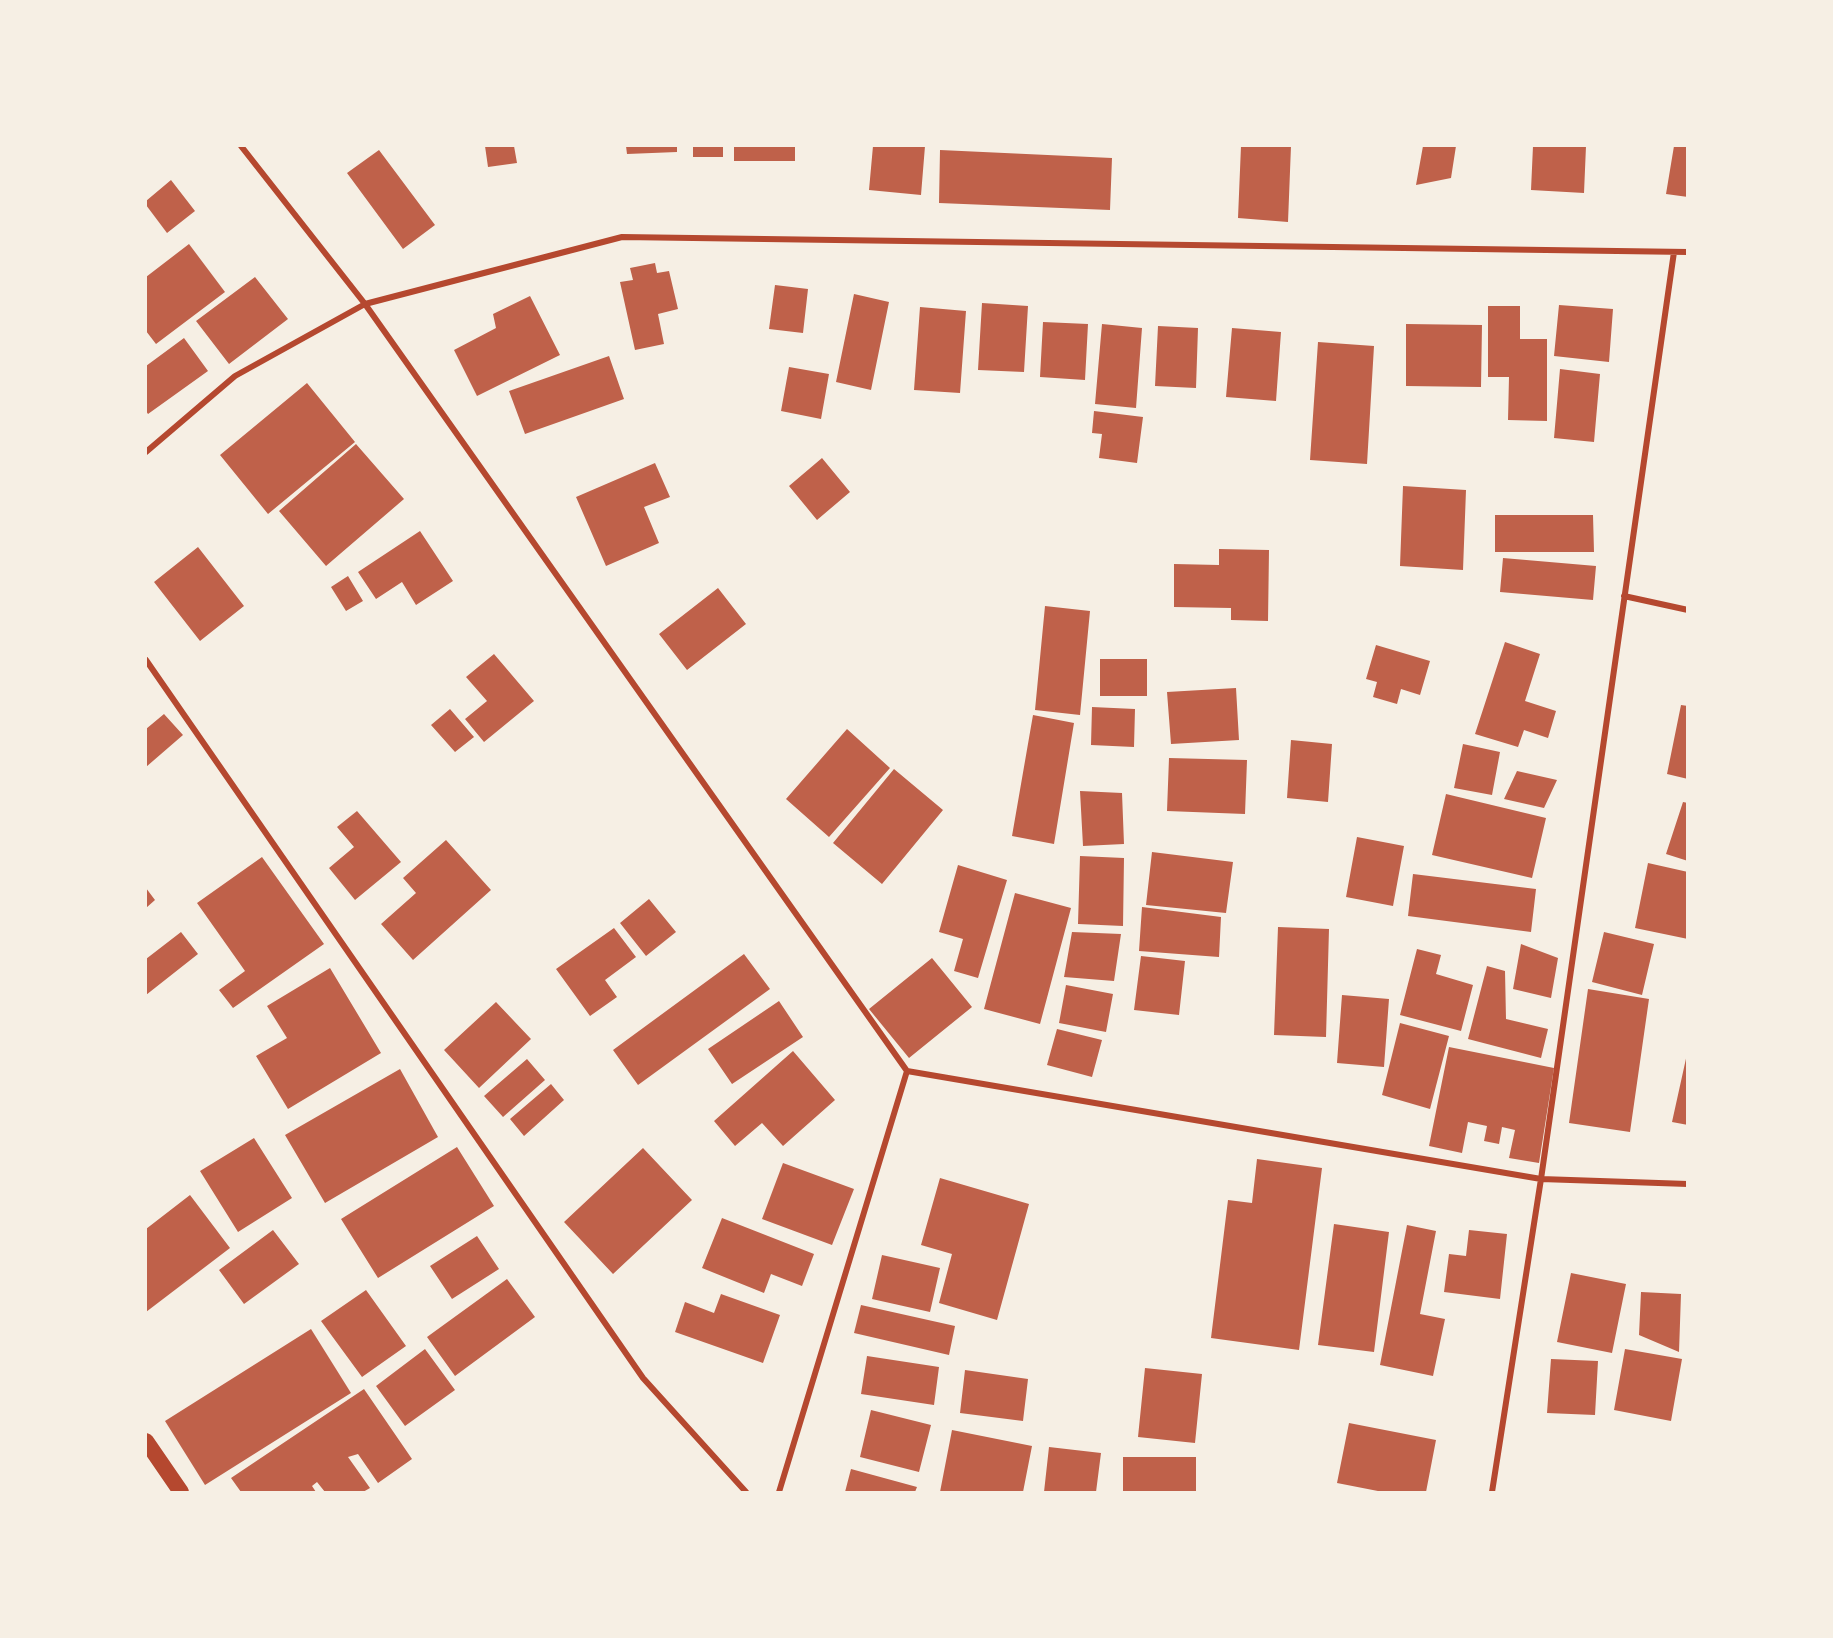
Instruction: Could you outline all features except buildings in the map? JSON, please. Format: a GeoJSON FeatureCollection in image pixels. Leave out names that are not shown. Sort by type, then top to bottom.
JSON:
{"type":"FeatureCollection","features":[{"type":"Feature","properties":{"kind":"highway"},"geometry":{"type":"LineString","coordinates":[[146,1441],[181,1492]]}},
{"type":"Feature","properties":{"kind":"street"},"geometry":{"type":"LineString","coordinates":[[241,146],[364,304],[907,1071],[1541,1179],[1688,1184]]}},
{"type":"Feature","properties":{"kind":"street"},"geometry":{"type":"LineString","coordinates":[[146,452],[235,376],[364,304],[622,237],[1688,252]]}},
{"type":"Feature","properties":{"kind":"street"},"geometry":{"type":"LineString","coordinates":[[1492,1492],[1541,1179],[1674,252]]}},
{"type":"Feature","properties":{"kind":"street"},"geometry":{"type":"LineString","coordinates":[[1624,596],[1688,610]]}},
{"type":"Feature","properties":{"kind":"street"},"geometry":{"type":"LineString","coordinates":[[146,660],[643,1378],[746,1492]]}},
{"type":"Feature","properties":{"kind":"street"},"geometry":{"type":"LineString","coordinates":[[779,1492],[907,1071]]}}]}
